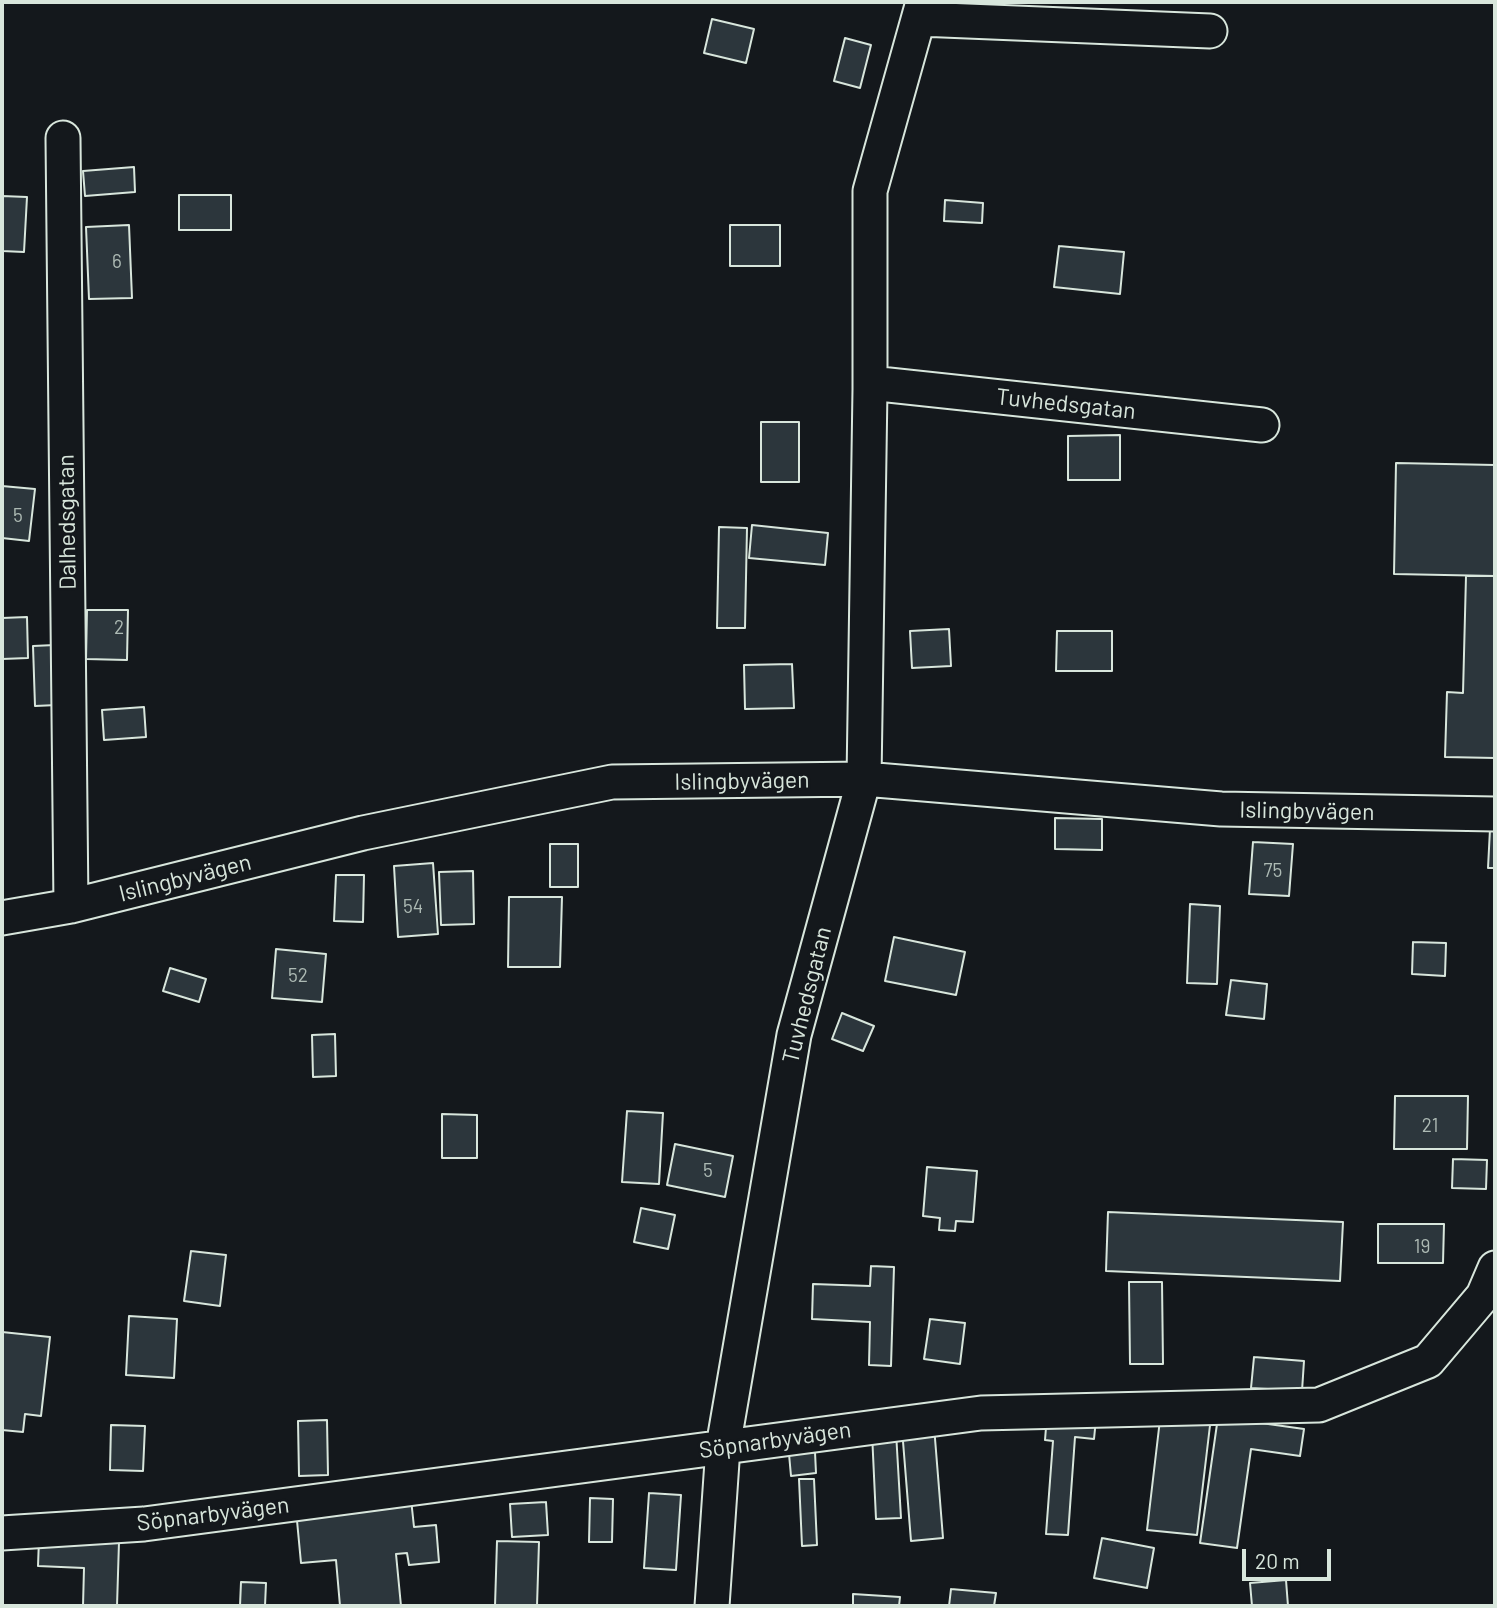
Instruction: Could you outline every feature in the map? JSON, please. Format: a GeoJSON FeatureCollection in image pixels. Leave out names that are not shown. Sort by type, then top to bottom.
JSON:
{"type":"FeatureCollection","features":[{"type":"Feature","properties":{"kind":"street"},"geometry":{"type":"LineString","coordinates":[[921,10],[1210,31]]}},
{"type":"Feature","properties":{"kind":"street","name":"Tuvhedsgatan"},"geometry":{"type":"LineString","coordinates":[[712,1606],[723,1447],[794,1035],[864,779],[870,191],[921,10]]}},
{"type":"Feature","properties":{"kind":"street","name":"Dalhedsgatan"},"geometry":{"type":"LineString","coordinates":[[63,138],[71,906]]}},
{"type":"Feature","properties":{"kind":"street","name":"Tuvhedsgatan"},"geometry":{"type":"LineString","coordinates":[[870,383],[1262,425]]}},
{"type":"Feature","properties":{"kind":"street","name":"Islingbyvägen"},"geometry":{"type":"LineString","coordinates":[[2,918],[71,906],[363,833],[612,782],[864,779],[1222,809],[1495,814]]}},
{"type":"Feature","properties":{"kind":"street","name":"Söpnarbyvägen"},"geometry":{"type":"LineString","coordinates":[[2,1533],[144,1524],[981,1412],[1319,1405],[1427,1361],[1483,1296],[1495,1268]]}},
{"type":"Feature","properties":{"kind":"building"},"geometry":{"type":"Polygon","coordinates":[[[712,19],[754,29],[746,63],[704,53],[712,19]]]}},
{"type":"Feature","properties":{"kind":"building"},"geometry":{"type":"Polygon","coordinates":[[[845,38],[871,45],[860,88],[834,81],[845,38]]]}},
{"type":"Feature","properties":{"kind":"building"},"geometry":{"type":"Polygon","coordinates":[[[134,167],[135,192],[85,196],[83,171],[134,167]]]}},
{"type":"Feature","properties":{"kind":"building"},"geometry":{"type":"Polygon","coordinates":[[[179,195],[231,195],[231,230],[179,230],[179,195]]]}},
{"type":"Feature","properties":{"kind":"building"},"geometry":{"type":"Polygon","coordinates":[[[2,196],[27,197],[24,252],[2,251],[2,196]]]}},
{"type":"Feature","properties":{"kind":"building"},"geometry":{"type":"Polygon","coordinates":[[[945,200],[983,203],[982,223],[944,221],[945,200]]]}},
{"type":"Feature","properties":{"kind":"building"},"geometry":{"type":"Polygon","coordinates":[[[129,225],[132,298],[89,299],[86,227],[129,225]]]}},
{"type":"Feature","properties":{"kind":"building"},"geometry":{"type":"Polygon","coordinates":[[[730,225],[780,225],[780,266],[730,266],[730,225]]]}},
{"type":"Feature","properties":{"kind":"building"},"geometry":{"type":"Polygon","coordinates":[[[1059,246],[1124,252],[1120,294],[1054,287],[1059,246]]]}},
{"type":"Feature","properties":{"kind":"building"},"geometry":{"type":"Polygon","coordinates":[[[761,422],[799,422],[799,482],[761,482],[761,422]]]}},
{"type":"Feature","properties":{"kind":"building"},"geometry":{"type":"Polygon","coordinates":[[[1120,435],[1120,480],[1068,480],[1068,436],[1120,435]]]}},
{"type":"Feature","properties":{"kind":"building"},"geometry":{"type":"Polygon","coordinates":[[[1396,463],[1495,465],[1495,576],[1394,574],[1396,463]]]}},
{"type":"Feature","properties":{"kind":"building"},"geometry":{"type":"Polygon","coordinates":[[[2,486],[35,489],[29,541],[2,538],[2,486]]]}},
{"type":"Feature","properties":{"kind":"building"},"geometry":{"type":"Polygon","coordinates":[[[752,525],[828,533],[825,565],[749,558],[752,525]]]}},
{"type":"Feature","properties":{"kind":"building"},"geometry":{"type":"Polygon","coordinates":[[[719,527],[747,528],[745,628],[717,628],[719,527]]]}},
{"type":"Feature","properties":{"kind":"building"},"geometry":{"type":"Polygon","coordinates":[[[1466,576],[1495,576],[1495,758],[1445,757],[1447,692],[1463,693],[1466,576]]]}},
{"type":"Feature","properties":{"kind":"building"},"geometry":{"type":"Polygon","coordinates":[[[87,610],[128,610],[127,660],[86,659],[87,610]]]}},
{"type":"Feature","properties":{"kind":"building"},"geometry":{"type":"Polygon","coordinates":[[[27,617],[28,658],[2,659],[2,618],[27,617]]]}},
{"type":"Feature","properties":{"kind":"building"},"geometry":{"type":"Polygon","coordinates":[[[949,629],[951,666],[912,668],[910,631],[949,629]]]}},
{"type":"Feature","properties":{"kind":"building"},"geometry":{"type":"Polygon","coordinates":[[[1057,631],[1112,631],[1112,671],[1056,671],[1057,631]]]}},
{"type":"Feature","properties":{"kind":"building"},"geometry":{"type":"Polygon","coordinates":[[[55,645],[57,705],[35,706],[33,646],[55,645]]]}},
{"type":"Feature","properties":{"kind":"building"},"geometry":{"type":"Polygon","coordinates":[[[792,664],[794,708],[745,709],[744,665],[792,664]]]}},
{"type":"Feature","properties":{"kind":"building"},"geometry":{"type":"Polygon","coordinates":[[[144,707],[146,737],[104,740],[102,710],[144,707]]]}},
{"type":"Feature","properties":{"kind":"building"},"geometry":{"type":"Polygon","coordinates":[[[1055,818],[1102,819],[1102,850],[1055,849],[1055,818]]]}},
{"type":"Feature","properties":{"kind":"building"},"geometry":{"type":"Polygon","coordinates":[[[1490,829],[1495,829],[1495,868],[1488,868],[1490,829]]]}},
{"type":"Feature","properties":{"kind":"building"},"geometry":{"type":"Polygon","coordinates":[[[1253,842],[1293,844],[1289,896],[1249,894],[1253,842]]]}},
{"type":"Feature","properties":{"kind":"building"},"geometry":{"type":"Polygon","coordinates":[[[550,844],[578,844],[578,887],[550,887],[550,844]]]}},
{"type":"Feature","properties":{"kind":"building"},"geometry":{"type":"Polygon","coordinates":[[[433,863],[438,934],[398,937],[394,866],[433,863]]]}},
{"type":"Feature","properties":{"kind":"building"},"geometry":{"type":"Polygon","coordinates":[[[473,871],[474,924],[441,925],[439,872],[473,871]]]}},
{"type":"Feature","properties":{"kind":"building"},"geometry":{"type":"Polygon","coordinates":[[[336,875],[364,875],[363,922],[334,921],[336,875]]]}},
{"type":"Feature","properties":{"kind":"building"},"geometry":{"type":"Polygon","coordinates":[[[509,897],[562,897],[560,967],[508,967],[509,897]]]}},
{"type":"Feature","properties":{"kind":"building"},"geometry":{"type":"Polygon","coordinates":[[[1190,904],[1220,906],[1217,984],[1187,983],[1190,904]]]}},
{"type":"Feature","properties":{"kind":"building"},"geometry":{"type":"Polygon","coordinates":[[[894,937],[965,952],[956,995],[885,981],[894,937]]]}},
{"type":"Feature","properties":{"kind":"building"},"geometry":{"type":"Polygon","coordinates":[[[1413,942],[1446,943],[1445,976],[1412,974],[1413,942]]]}},
{"type":"Feature","properties":{"kind":"building"},"geometry":{"type":"Polygon","coordinates":[[[276,949],[326,954],[322,1002],[272,998],[276,949]]]}},
{"type":"Feature","properties":{"kind":"building"},"geometry":{"type":"Polygon","coordinates":[[[170,968],[206,979],[199,1002],[163,991],[170,968]]]}},
{"type":"Feature","properties":{"kind":"building"},"geometry":{"type":"Polygon","coordinates":[[[1231,980],[1267,984],[1264,1019],[1226,1015],[1231,980]]]}},
{"type":"Feature","properties":{"kind":"building"},"geometry":{"type":"Polygon","coordinates":[[[842,1013],[874,1026],[863,1051],[832,1039],[842,1013]]]}},
{"type":"Feature","properties":{"kind":"building"},"geometry":{"type":"Polygon","coordinates":[[[335,1034],[336,1076],[313,1077],[312,1035],[335,1034]]]}},
{"type":"Feature","properties":{"kind":"building"},"geometry":{"type":"Polygon","coordinates":[[[1395,1096],[1468,1096],[1467,1149],[1394,1149],[1395,1096]]]}},
{"type":"Feature","properties":{"kind":"building"},"geometry":{"type":"Polygon","coordinates":[[[627,1111],[663,1113],[659,1184],[622,1182],[627,1111]]]}},
{"type":"Feature","properties":{"kind":"building"},"geometry":{"type":"Polygon","coordinates":[[[442,1114],[477,1115],[477,1158],[442,1158],[442,1114]]]}},
{"type":"Feature","properties":{"kind":"building"},"geometry":{"type":"Polygon","coordinates":[[[675,1144],[733,1156],[725,1197],[667,1185],[675,1144]]]}},
{"type":"Feature","properties":{"kind":"building"},"geometry":{"type":"Polygon","coordinates":[[[1453,1159],[1487,1160],[1486,1189],[1452,1188],[1453,1159]]]}},
{"type":"Feature","properties":{"kind":"building"},"geometry":{"type":"Polygon","coordinates":[[[927,1167],[977,1171],[973,1222],[956,1221],[955,1231],[939,1230],[940,1218],[923,1216],[927,1167]]]}},
{"type":"Feature","properties":{"kind":"building"},"geometry":{"type":"Polygon","coordinates":[[[641,1208],[675,1215],[668,1249],[634,1242],[641,1208]]]}},
{"type":"Feature","properties":{"kind":"building"},"geometry":{"type":"Polygon","coordinates":[[[1108,1212],[1343,1222],[1340,1281],[1106,1271],[1108,1212]]]}},
{"type":"Feature","properties":{"kind":"building"},"geometry":{"type":"Polygon","coordinates":[[[1378,1224],[1444,1224],[1443,1263],[1378,1263],[1378,1224]]]}},
{"type":"Feature","properties":{"kind":"building"},"geometry":{"type":"Polygon","coordinates":[[[191,1251],[226,1255],[220,1306],[184,1301],[191,1251]]]}},
{"type":"Feature","properties":{"kind":"building"},"geometry":{"type":"Polygon","coordinates":[[[871,1266],[894,1267],[891,1366],[869,1365],[870,1322],[812,1319],[813,1284],[870,1286],[871,1266]]]}},
{"type":"Feature","properties":{"kind":"building"},"geometry":{"type":"Polygon","coordinates":[[[1129,1282],[1162,1282],[1163,1364],[1130,1364],[1129,1282]]]}},
{"type":"Feature","properties":{"kind":"building"},"geometry":{"type":"Polygon","coordinates":[[[129,1316],[177,1319],[174,1378],[126,1375],[129,1316]]]}},
{"type":"Feature","properties":{"kind":"building"},"geometry":{"type":"Polygon","coordinates":[[[930,1319],[965,1323],[960,1364],[924,1359],[930,1319]]]}},
{"type":"Feature","properties":{"kind":"building"},"geometry":{"type":"Polygon","coordinates":[[[2,1332],[50,1337],[41,1416],[25,1414],[23,1432],[2,1430],[2,1332]]]}},
{"type":"Feature","properties":{"kind":"building"},"geometry":{"type":"Polygon","coordinates":[[[1254,1357],[1304,1361],[1302,1391],[1251,1388],[1254,1357]]]}},
{"type":"Feature","properties":{"kind":"building"},"geometry":{"type":"Polygon","coordinates":[[[1161,1411],[1211,1417],[1197,1535],[1147,1530],[1161,1411]]]}},
{"type":"Feature","properties":{"kind":"building"},"geometry":{"type":"Polygon","coordinates":[[[1047,1415],[1096,1419],[1094,1439],[1075,1437],[1068,1535],[1046,1534],[1053,1441],[1045,1440],[1047,1415]]]}},
{"type":"Feature","properties":{"kind":"building"},"geometry":{"type":"Polygon","coordinates":[[[1218,1417],[1304,1429],[1300,1456],[1251,1449],[1237,1548],[1200,1543],[1218,1417]]]}},
{"type":"Feature","properties":{"kind":"building"},"geometry":{"type":"Polygon","coordinates":[[[327,1420],[328,1475],[299,1476],[298,1421],[327,1420]]]}},
{"type":"Feature","properties":{"kind":"building"},"geometry":{"type":"Polygon","coordinates":[[[111,1425],[145,1426],[143,1471],[110,1470],[111,1425]]]}},
{"type":"Feature","properties":{"kind":"building"},"geometry":{"type":"Polygon","coordinates":[[[934,1426],[943,1538],[911,1541],[902,1429],[934,1426]]]}},
{"type":"Feature","properties":{"kind":"building"},"geometry":{"type":"Polygon","coordinates":[[[896,1432],[901,1518],[876,1519],[872,1433],[896,1432]]]}},
{"type":"Feature","properties":{"kind":"building"},"geometry":{"type":"Polygon","coordinates":[[[815,1452],[816,1473],[791,1476],[789,1454],[815,1452]]]}},
{"type":"Feature","properties":{"kind":"building"},"geometry":{"type":"Polygon","coordinates":[[[799,1479],[814,1479],[817,1545],[802,1546],[799,1479]]]}},
{"type":"Feature","properties":{"kind":"building"},"geometry":{"type":"Polygon","coordinates":[[[649,1493],[681,1495],[676,1570],[644,1568],[649,1493]]]}},
{"type":"Feature","properties":{"kind":"building"},"geometry":{"type":"Polygon","coordinates":[[[590,1498],[613,1499],[612,1542],[589,1542],[590,1498]]]}},
{"type":"Feature","properties":{"kind":"building"},"geometry":{"type":"Polygon","coordinates":[[[411,1499],[414,1527],[436,1525],[439,1562],[409,1565],[407,1553],[396,1554],[401,1606],[340,1606],[336,1560],[301,1563],[296,1510],[411,1499]]]}},
{"type":"Feature","properties":{"kind":"building"},"geometry":{"type":"Polygon","coordinates":[[[546,1502],[548,1535],[512,1537],[510,1504],[546,1502]]]}},
{"type":"Feature","properties":{"kind":"building"},"geometry":{"type":"Polygon","coordinates":[[[1102,1538],[1154,1548],[1147,1588],[1094,1578],[1102,1538]]]}},
{"type":"Feature","properties":{"kind":"building"},"geometry":{"type":"Polygon","coordinates":[[[39,1539],[119,1542],[117,1606],[83,1606],[84,1568],[38,1566],[39,1539]]]}},
{"type":"Feature","properties":{"kind":"building"},"geometry":{"type":"Polygon","coordinates":[[[497,1541],[539,1542],[537,1606],[495,1606],[497,1541]]]}},
{"type":"Feature","properties":{"kind":"building"},"geometry":{"type":"Polygon","coordinates":[[[1286,1580],[1288,1606],[1252,1606],[1250,1583],[1286,1580]]]}},
{"type":"Feature","properties":{"kind":"building"},"geometry":{"type":"Polygon","coordinates":[[[241,1582],[266,1583],[265,1606],[240,1606],[241,1582]]]}},
{"type":"Feature","properties":{"kind":"building"},"geometry":{"type":"Polygon","coordinates":[[[951,1589],[996,1593],[994,1606],[949,1606],[951,1589]]]}},
{"type":"Feature","properties":{"kind":"building"},"geometry":{"type":"Polygon","coordinates":[[[853,1594],[900,1597],[899,1606],[853,1606],[853,1594]]]}}]}
